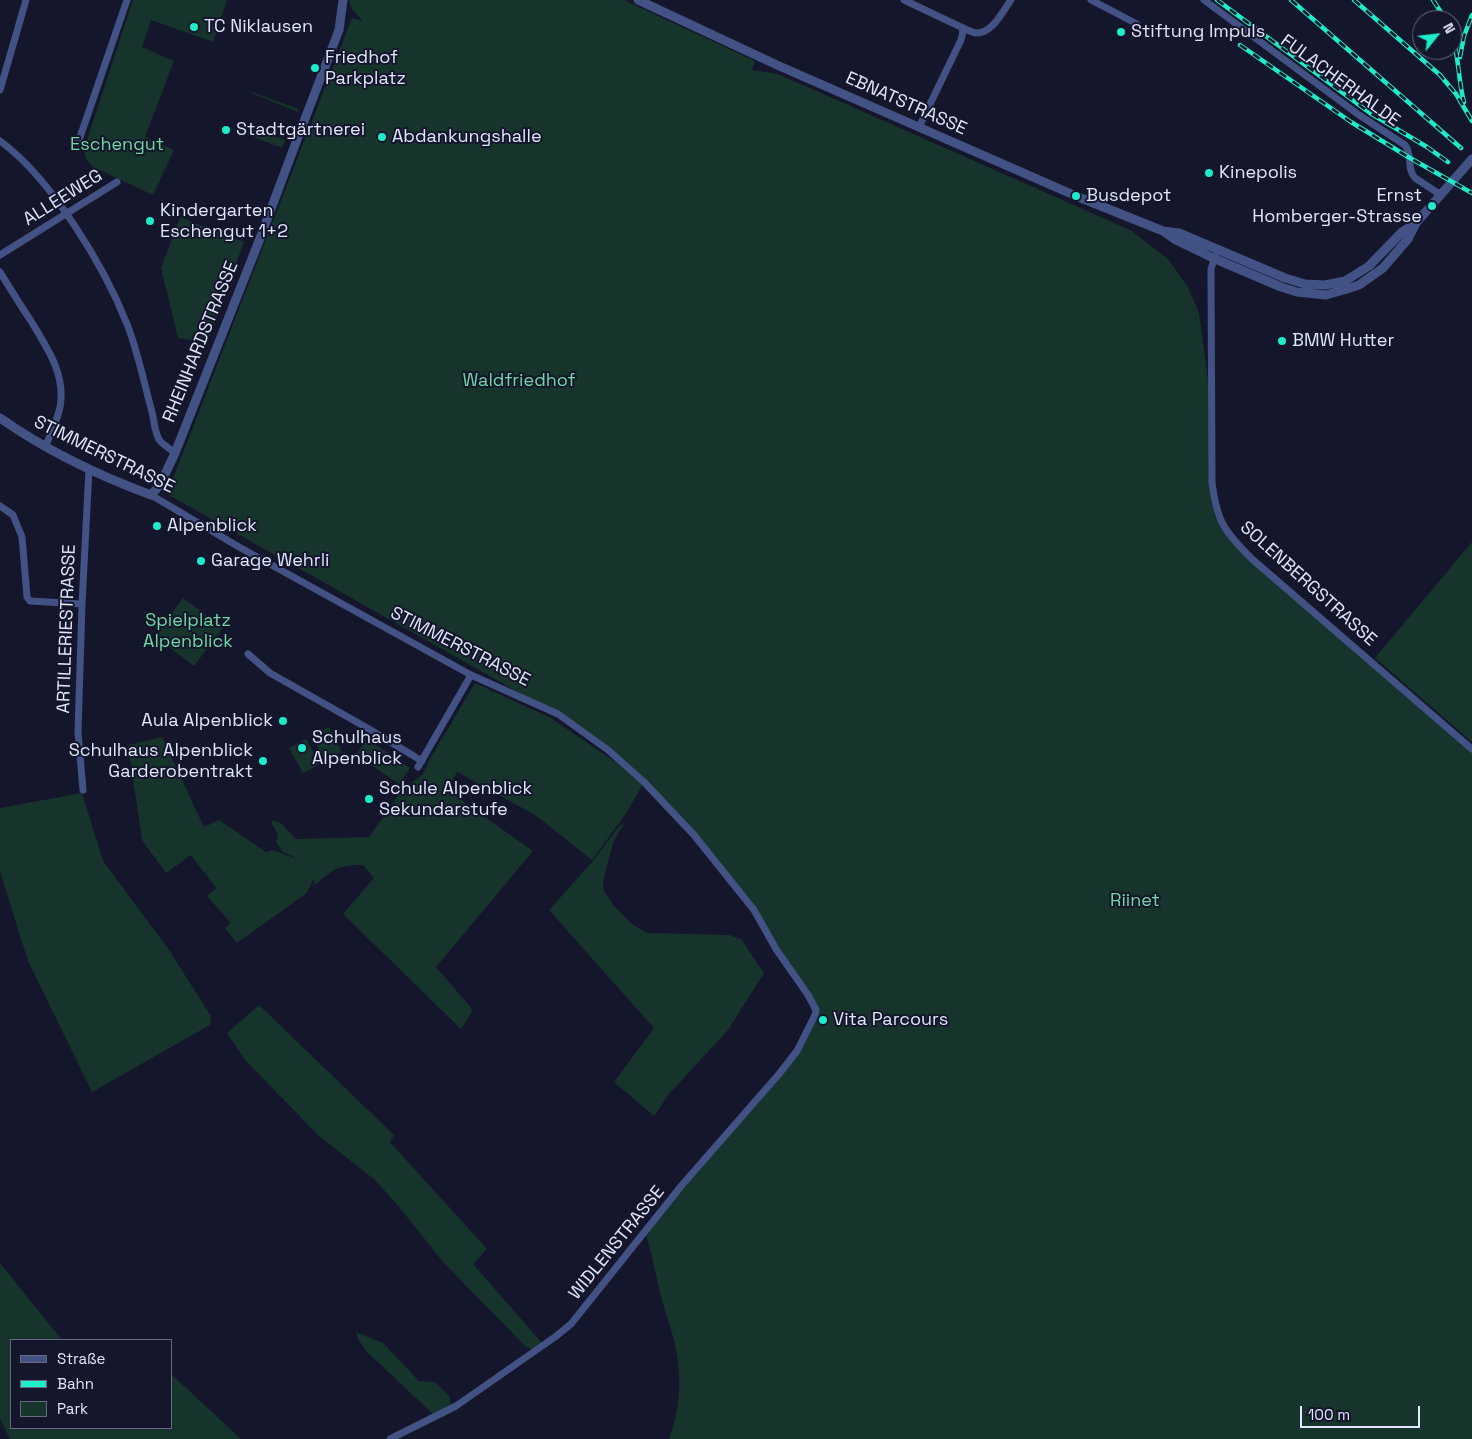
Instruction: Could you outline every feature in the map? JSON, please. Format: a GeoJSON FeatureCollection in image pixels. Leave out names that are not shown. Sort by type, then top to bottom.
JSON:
{"type":"FeatureCollection","features":[{"type":"Feature","properties":{"kind":"street"},"geometry":{"type":"LineString","coordinates":[[0,90],[26,0]]}},
{"type":"Feature","properties":{"kind":"street"},"geometry":{"type":"LineString","coordinates":[[78,143],[127,0]]}},
{"type":"Feature","properties":{"kind":"street","name":"RHEINHARDSTRASSE"},"geometry":{"type":"LineString","coordinates":[[151,495],[160,485],[175,453],[259,241],[294,145],[340,30],[342,0]]}},
{"type":"Feature","properties":{"kind":"street","name":"EBNATSTRASSE"},"geometry":{"type":"LineString","coordinates":[[638,0],[777,65],[1163,232],[1213,258],[1297,292],[1326,295],[1359,285],[1383,268],[1408,239],[1416,223],[1472,159]]}},
{"type":"Feature","properties":{"kind":"street"},"geometry":{"type":"LineString","coordinates":[[904,0],[975,33],[984,31],[992,26],[1012,0]]}},
{"type":"Feature","properties":{"kind":"street"},"geometry":{"type":"LineString","coordinates":[[1090,0],[1137,24]]}},
{"type":"Feature","properties":{"kind":"street","name":"FULACHERHALDE"},"geometry":{"type":"LineString","coordinates":[[1204,0],[1359,115],[1405,145],[1409,151],[1411,174],[1441,195]]}},
{"type":"Feature","properties":{"kind":"street"},"geometry":{"type":"LineString","coordinates":[[919,127],[961,40],[963,31],[960,27]]}},
{"type":"Feature","properties":{"kind":"street"},"geometry":{"type":"LineString","coordinates":[[0,141],[23,161],[66,214],[111,289],[127,324],[159,440],[175,453]]}},
{"type":"Feature","properties":{"kind":"street","name":"ALLEEWEG"},"geometry":{"type":"LineString","coordinates":[[0,255],[117,182]]}},
{"type":"Feature","properties":{"kind":"street","name":"EBNATSTRASSE"},"geometry":{"type":"LineString","coordinates":[[1163,232],[1179,233],[1285,278],[1305,284],[1325,285],[1345,281],[1362,271],[1402,232],[1416,223]]}},
{"type":"Feature","properties":{"kind":"street","name":"SOLENBERGSTRASSE"},"geometry":{"type":"LineString","coordinates":[[1218,249],[1213,258],[1211,269],[1212,482],[1215,503],[1223,526],[1233,540],[1252,558],[1472,748]]}},
{"type":"Feature","properties":{"kind":"street"},"geometry":{"type":"LineString","coordinates":[[0,272],[52,355],[58,372],[61,389],[60,407],[53,430],[45,447]]}},
{"type":"Feature","properties":{"kind":"street","name":"STIMMERSTRASSE"},"geometry":{"type":"LineString","coordinates":[[0,418],[45,447],[89,470],[151,495],[239,547],[471,675],[558,714],[608,750],[644,782],[694,834],[754,910],[776,949],[808,995],[816,1010]]}},
{"type":"Feature","properties":{"kind":"street","name":"ARTILLERIESTRASSE"},"geometry":{"type":"LineString","coordinates":[[83,790],[78,732],[89,470]]}},
{"type":"Feature","properties":{"kind":"street"},"geometry":{"type":"LineString","coordinates":[[0,506],[13,515],[22,537],[27,597],[30,601],[82,604]]}},
{"type":"Feature","properties":{"kind":"street"},"geometry":{"type":"LineString","coordinates":[[248,654],[270,673],[369,729],[420,764],[471,675]]}},
{"type":"Feature","properties":{"kind":"street","name":"WIDLENSTRASSE"},"geometry":{"type":"LineString","coordinates":[[390,1439],[456,1406],[570,1324],[682,1185],[797,1051],[816,1010]]}},
{"type":"Feature","properties":{"kind":"green space","name":"Eschengut"},"geometry":{"type":"Polygon","coordinates":[[[133,0],[227,0],[213,42],[151,20],[142,47],[174,61],[145,137],[174,150],[153,195],[93,167],[86,159],[84,149],[133,0]]]}},
{"type":"Feature","properties":{"kind":"green space","name":"Riinet"},"geometry":{"type":"Polygon","coordinates":[[[349,0],[624,0],[755,61],[752,70],[778,74],[1130,230],[1168,259],[1188,287],[1199,313],[1212,411],[1212,482],[1228,534],[1472,749],[1472,1439],[669,1439],[678,1403],[679,1377],[677,1352],[645,1232],[797,1051],[816,1010],[754,910],[694,835],[644,782],[627,812],[592,860],[535,815],[457,772],[447,790],[533,851],[436,967],[473,1010],[461,1029],[343,914],[374,878],[363,865],[336,869],[315,885],[313,879],[307,893],[237,943],[225,928],[231,923],[207,896],[216,888],[191,855],[166,873],[142,840],[128,745],[162,737],[204,827],[219,820],[266,852],[272,850],[300,860],[283,852],[276,842],[278,834],[271,823],[273,820],[282,824],[296,839],[369,837],[402,790],[422,775],[475,683],[551,718],[639,778],[557,714],[167,494],[352,18],[363,21],[352,9],[349,0]]]}},
{"type":"Feature","properties":{"kind":"green space"},"geometry":{"type":"Polygon","coordinates":[[[251,93],[298,109],[298,112],[251,93]]]}},
{"type":"Feature","properties":{"kind":"green space"},"geometry":{"type":"Polygon","coordinates":[[[239,122],[285,140],[282,148],[236,130],[239,122]]]}},
{"type":"Feature","properties":{"kind":"green space"},"geometry":{"type":"Polygon","coordinates":[[[180,217],[244,242],[207,343],[178,338],[161,268],[180,217]]]}},
{"type":"Feature","properties":{"kind":"green space"},"geometry":{"type":"Polygon","coordinates":[[[1472,542],[1472,742],[1375,658],[1472,542]]]}},
{"type":"Feature","properties":{"kind":"green space","name":"Spielplatz Alpenblick"},"geometry":{"type":"Polygon","coordinates":[[[183,598],[223,628],[194,666],[154,636],[183,598]]]}},
{"type":"Feature","properties":{"kind":"green space"},"geometry":{"type":"Polygon","coordinates":[[[329,727],[342,752],[325,761],[312,736],[329,727]]]}},
{"type":"Feature","properties":{"kind":"green space"},"geometry":{"type":"Polygon","coordinates":[[[306,739],[320,764],[303,773],[289,748],[306,739]]]}},
{"type":"Feature","properties":{"kind":"green space"},"geometry":{"type":"Polygon","coordinates":[[[367,739],[410,768],[399,784],[356,755],[367,739]]]}},
{"type":"Feature","properties":{"kind":"green space"},"geometry":{"type":"Polygon","coordinates":[[[82,793],[103,861],[167,947],[211,1016],[210,1025],[92,1092],[28,961],[0,871],[0,808],[82,793]]]}},
{"type":"Feature","properties":{"kind":"green space"},"geometry":{"type":"Polygon","coordinates":[[[625,821],[613,843],[603,881],[604,891],[614,906],[632,924],[647,933],[729,935],[741,939],[764,973],[728,1030],[669,1094],[654,1116],[614,1082],[654,1028],[549,910],[593,861],[625,821]]]}},
{"type":"Feature","properties":{"kind":"green space"},"geometry":{"type":"Polygon","coordinates":[[[259,1005],[394,1135],[390,1143],[487,1249],[473,1264],[542,1343],[532,1349],[526,1347],[443,1262],[375,1180],[318,1135],[245,1060],[227,1033],[259,1005]]]}},
{"type":"Feature","properties":{"kind":"green space"},"geometry":{"type":"Polygon","coordinates":[[[0,1263],[61,1339],[10,1339],[10,1429],[172,1429],[172,1375],[241,1439],[10,1439],[0,1419],[0,1263]]]}},
{"type":"Feature","properties":{"kind":"green space"},"geometry":{"type":"Polygon","coordinates":[[[356,1332],[383,1343],[419,1381],[435,1382],[450,1397],[450,1405],[433,1414],[365,1350],[356,1332]]]}},
{"type":"Feature","properties":{"kind":"railway"},"geometry":{"type":"LineString","coordinates":[[1217,0],[1370,113],[1427,147],[1448,162]]}},
{"type":"Feature","properties":{"kind":"railway"},"geometry":{"type":"LineString","coordinates":[[1291,0],[1461,148]]}},
{"type":"Feature","properties":{"kind":"railway"},"geometry":{"type":"LineString","coordinates":[[1354,0],[1440,75],[1456,94],[1472,121]]}},
{"type":"Feature","properties":{"kind":"railway"},"geometry":{"type":"LineString","coordinates":[[1433,0],[1440,10]]}},
{"type":"Feature","properties":{"kind":"railway"},"geometry":{"type":"LineString","coordinates":[[1462,46],[1472,15]]}},
{"type":"Feature","properties":{"kind":"railway"},"geometry":{"type":"LineString","coordinates":[[1240,45],[1351,122],[1472,193]]}},
{"type":"Feature","properties":{"kind":"railway"},"geometry":{"type":"LineString","coordinates":[[1457,60],[1464,102]]}},
{"type":"Feature","properties":{"kind":"place","name":"TC Niklausen"},"geometry":{"type":"Point","coordinates":[194,27]}},
{"type":"Feature","properties":{"kind":"place","name":"Stiftung Impuls"},"geometry":{"type":"Point","coordinates":[1121,32]}},
{"type":"Feature","properties":{"kind":"place","name":"Friedhof Parkplatz"},"geometry":{"type":"Point","coordinates":[315,68]}},
{"type":"Feature","properties":{"kind":"place","name":"Stadtgärtnerei"},"geometry":{"type":"Point","coordinates":[226,130]}},
{"type":"Feature","properties":{"kind":"place","name":"Abdankungshalle"},"geometry":{"type":"Point","coordinates":[382,137]}},
{"type":"Feature","properties":{"kind":"place","name":"Kinepolis"},"geometry":{"type":"Point","coordinates":[1209,173]}},
{"type":"Feature","properties":{"kind":"place","name":"Busdepot"},"geometry":{"type":"Point","coordinates":[1076,196]}},
{"type":"Feature","properties":{"kind":"place","name":"Ernst Homberger-Strasse"},"geometry":{"type":"Point","coordinates":[1432,206]}},
{"type":"Feature","properties":{"kind":"place","name":"Kindergarten Eschengut 1+2"},"geometry":{"type":"Point","coordinates":[150,221]}},
{"type":"Feature","properties":{"kind":"place","name":"BMW Hutter"},"geometry":{"type":"Point","coordinates":[1282,341]}},
{"type":"Feature","properties":{"kind":"place","name":"Alpenblick"},"geometry":{"type":"Point","coordinates":[157,526]}},
{"type":"Feature","properties":{"kind":"place","name":"Garage Wehrli"},"geometry":{"type":"Point","coordinates":[201,561]}},
{"type":"Feature","properties":{"kind":"place","name":"Aula Alpenblick"},"geometry":{"type":"Point","coordinates":[283,721]}},
{"type":"Feature","properties":{"kind":"place","name":"Schulhaus Alpenblick"},"geometry":{"type":"Point","coordinates":[302,748]}},
{"type":"Feature","properties":{"kind":"place","name":"Schulhaus Alpenblick Garderobentrakt"},"geometry":{"type":"Point","coordinates":[263,761]}},
{"type":"Feature","properties":{"kind":"place","name":"Schule Alpenblick Sekundarstufe"},"geometry":{"type":"Point","coordinates":[369,799]}},
{"type":"Feature","properties":{"kind":"place","name":"Vita Parcours"},"geometry":{"type":"Point","coordinates":[823,1020]}},
{"type":"Feature","properties":{"kind":"park label","name":"Waldfriedhof"},"geometry":{"type":"Point","coordinates":[519,381]}}]}
